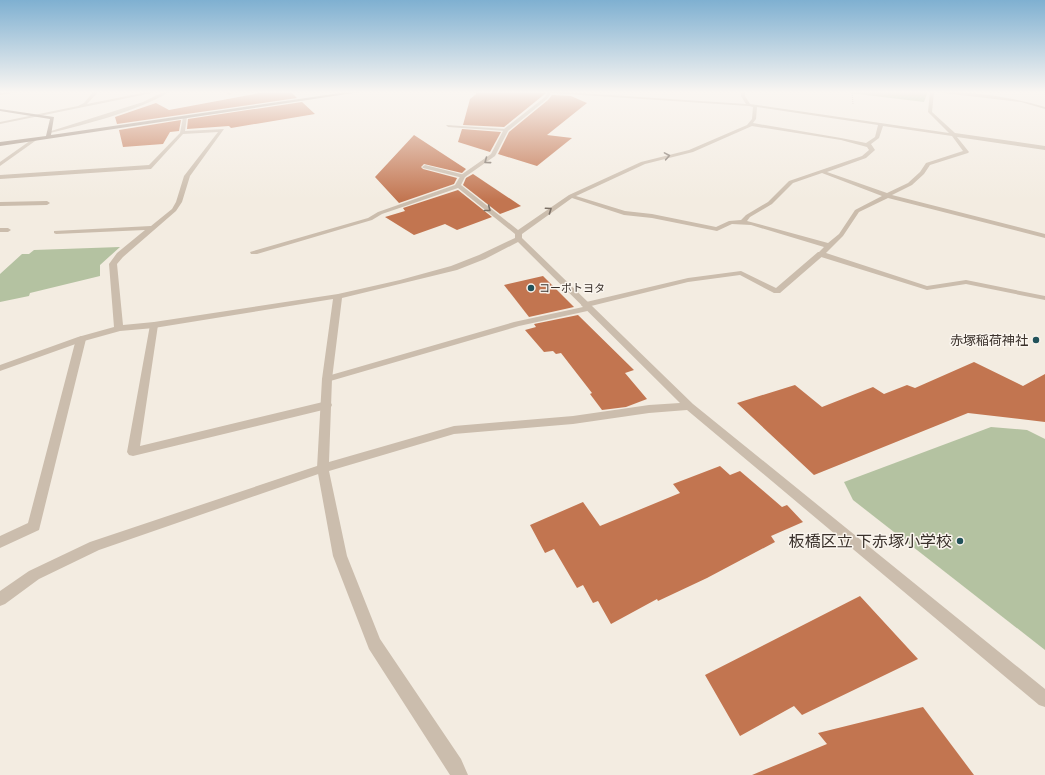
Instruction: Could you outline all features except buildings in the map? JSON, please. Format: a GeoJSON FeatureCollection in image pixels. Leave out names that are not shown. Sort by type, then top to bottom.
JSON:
{"type":"FeatureCollection","features":[{"type":"Feature","properties":{"kind":"main road"},"geometry":{"type":"LineString","coordinates":[[49,134],[50,127]]}},
{"type":"Feature","properties":{"kind":"main road"},"geometry":{"type":"LineString","coordinates":[[0,144],[36,139],[49,134],[104,127]]}},
{"type":"Feature","properties":{"kind":"street"},"geometry":{"type":"LineString","coordinates":[[49,134],[70,127]]}},
{"type":"Feature","properties":{"kind":"street"},"geometry":{"type":"LineString","coordinates":[[0,177],[151,167],[182,133],[183,127]]}},
{"type":"Feature","properties":{"kind":"street"},"geometry":{"type":"LineString","coordinates":[[465,127],[506,130]]}},
{"type":"Feature","properties":{"kind":"street"},"geometry":{"type":"LineString","coordinates":[[254,252],[370,219],[380,213],[459,186],[463,176],[493,156],[499,140],[509,127]]}},
{"type":"Feature","properties":{"kind":"street"},"geometry":{"type":"LineString","coordinates":[[0,368],[81,339],[119,328],[154,325],[338,296],[454,268],[482,257],[518,236],[552,208],[571,196],[643,163],[658,158],[691,151],[743,127]]}},
{"type":"Feature","properties":{"kind":"street"},"geometry":{"type":"LineString","coordinates":[[769,127],[841,139],[870,146]]}},
{"type":"Feature","properties":{"kind":"street"},"geometry":{"type":"LineString","coordinates":[[742,223],[748,216],[770,203],[791,182],[864,157],[872,150],[868,144],[877,138],[880,127]]}},
{"type":"Feature","properties":{"kind":"street"},"geometry":{"type":"LineString","coordinates":[[904,127],[1045,148]]}},
{"type":"Feature","properties":{"kind":"street"},"geometry":{"type":"LineString","coordinates":[[327,379],[517,324],[688,280],[741,273],[777,291],[841,235],[857,211],[910,184],[922,173],[928,164],[966,152],[953,134],[946,127]]}},
{"type":"Feature","properties":{"kind":"street"},"geometry":{"type":"LineString","coordinates":[[119,328],[113,264],[120,255],[174,210],[179,202],[186,176],[222,130],[182,133]]}},
{"type":"Feature","properties":{"kind":"street"},"geometry":{"type":"LineString","coordinates":[[0,164],[36,139]]}},
{"type":"Feature","properties":{"kind":"street"},"geometry":{"type":"LineString","coordinates":[[425,167],[463,176]]}},
{"type":"Feature","properties":{"kind":"street"},"geometry":{"type":"LineString","coordinates":[[823,172],[887,195],[1045,236]]}},
{"type":"Feature","properties":{"kind":"street"},"geometry":{"type":"LineString","coordinates":[[459,186],[518,236],[689,406],[1045,699]]}},
{"type":"Feature","properties":{"kind":"street"},"geometry":{"type":"LineString","coordinates":[[571,196],[624,213],[652,216],[717,229],[731,222],[751,223],[829,246]]}},
{"type":"Feature","properties":{"kind":"street"},"geometry":{"type":"LineString","coordinates":[[0,204],[47,203]]}},
{"type":"Feature","properties":{"kind":"street"},"geometry":{"type":"LineString","coordinates":[[56,232],[152,228]]}},
{"type":"Feature","properties":{"kind":"street"},"geometry":{"type":"LineString","coordinates":[[0,230],[8,230]]}},
{"type":"Feature","properties":{"kind":"street"},"geometry":{"type":"LineString","coordinates":[[821,254],[927,288],[966,282],[1045,298]]}},
{"type":"Feature","properties":{"kind":"street"},"geometry":{"type":"LineString","coordinates":[[338,296],[327,379],[323,468],[340,556],[374,644],[455,764],[459,775]]}},
{"type":"Feature","properties":{"kind":"street"},"geometry":{"type":"LineString","coordinates":[[154,325],[133,452],[327,405]]}},
{"type":"Feature","properties":{"kind":"street"},"geometry":{"type":"LineString","coordinates":[[0,542],[34,526],[81,339]]}},
{"type":"Feature","properties":{"kind":"street"},"geometry":{"type":"LineString","coordinates":[[0,600],[34,575],[95,546],[323,468],[454,430],[573,420],[649,409],[689,406]]}},
{"type":"Feature","properties":{"kind":"green space"},"geometry":{"type":"Polygon","coordinates":[[[120,247],[100,265],[100,276],[30,293],[29,296],[0,302],[0,274],[22,254],[29,254],[34,250],[120,247]]]}},
{"type":"Feature","properties":{"kind":"green space"},"geometry":{"type":"Polygon","coordinates":[[[991,427],[1027,430],[1045,439],[1045,650],[853,500],[844,482],[991,427]]]}},
{"type":"Feature","properties":{"kind":"place","name":"コーポトヨタ"},"geometry":{"type":"Point","coordinates":[531,288]}},
{"type":"Feature","properties":{"kind":"place","name":"赤塚稲荷神社"},"geometry":{"type":"Point","coordinates":[1036,340]}},
{"type":"Feature","properties":{"kind":"place","name":"板橋区立 下赤塚小学校"},"geometry":{"type":"Point","coordinates":[960,541]}}]}
